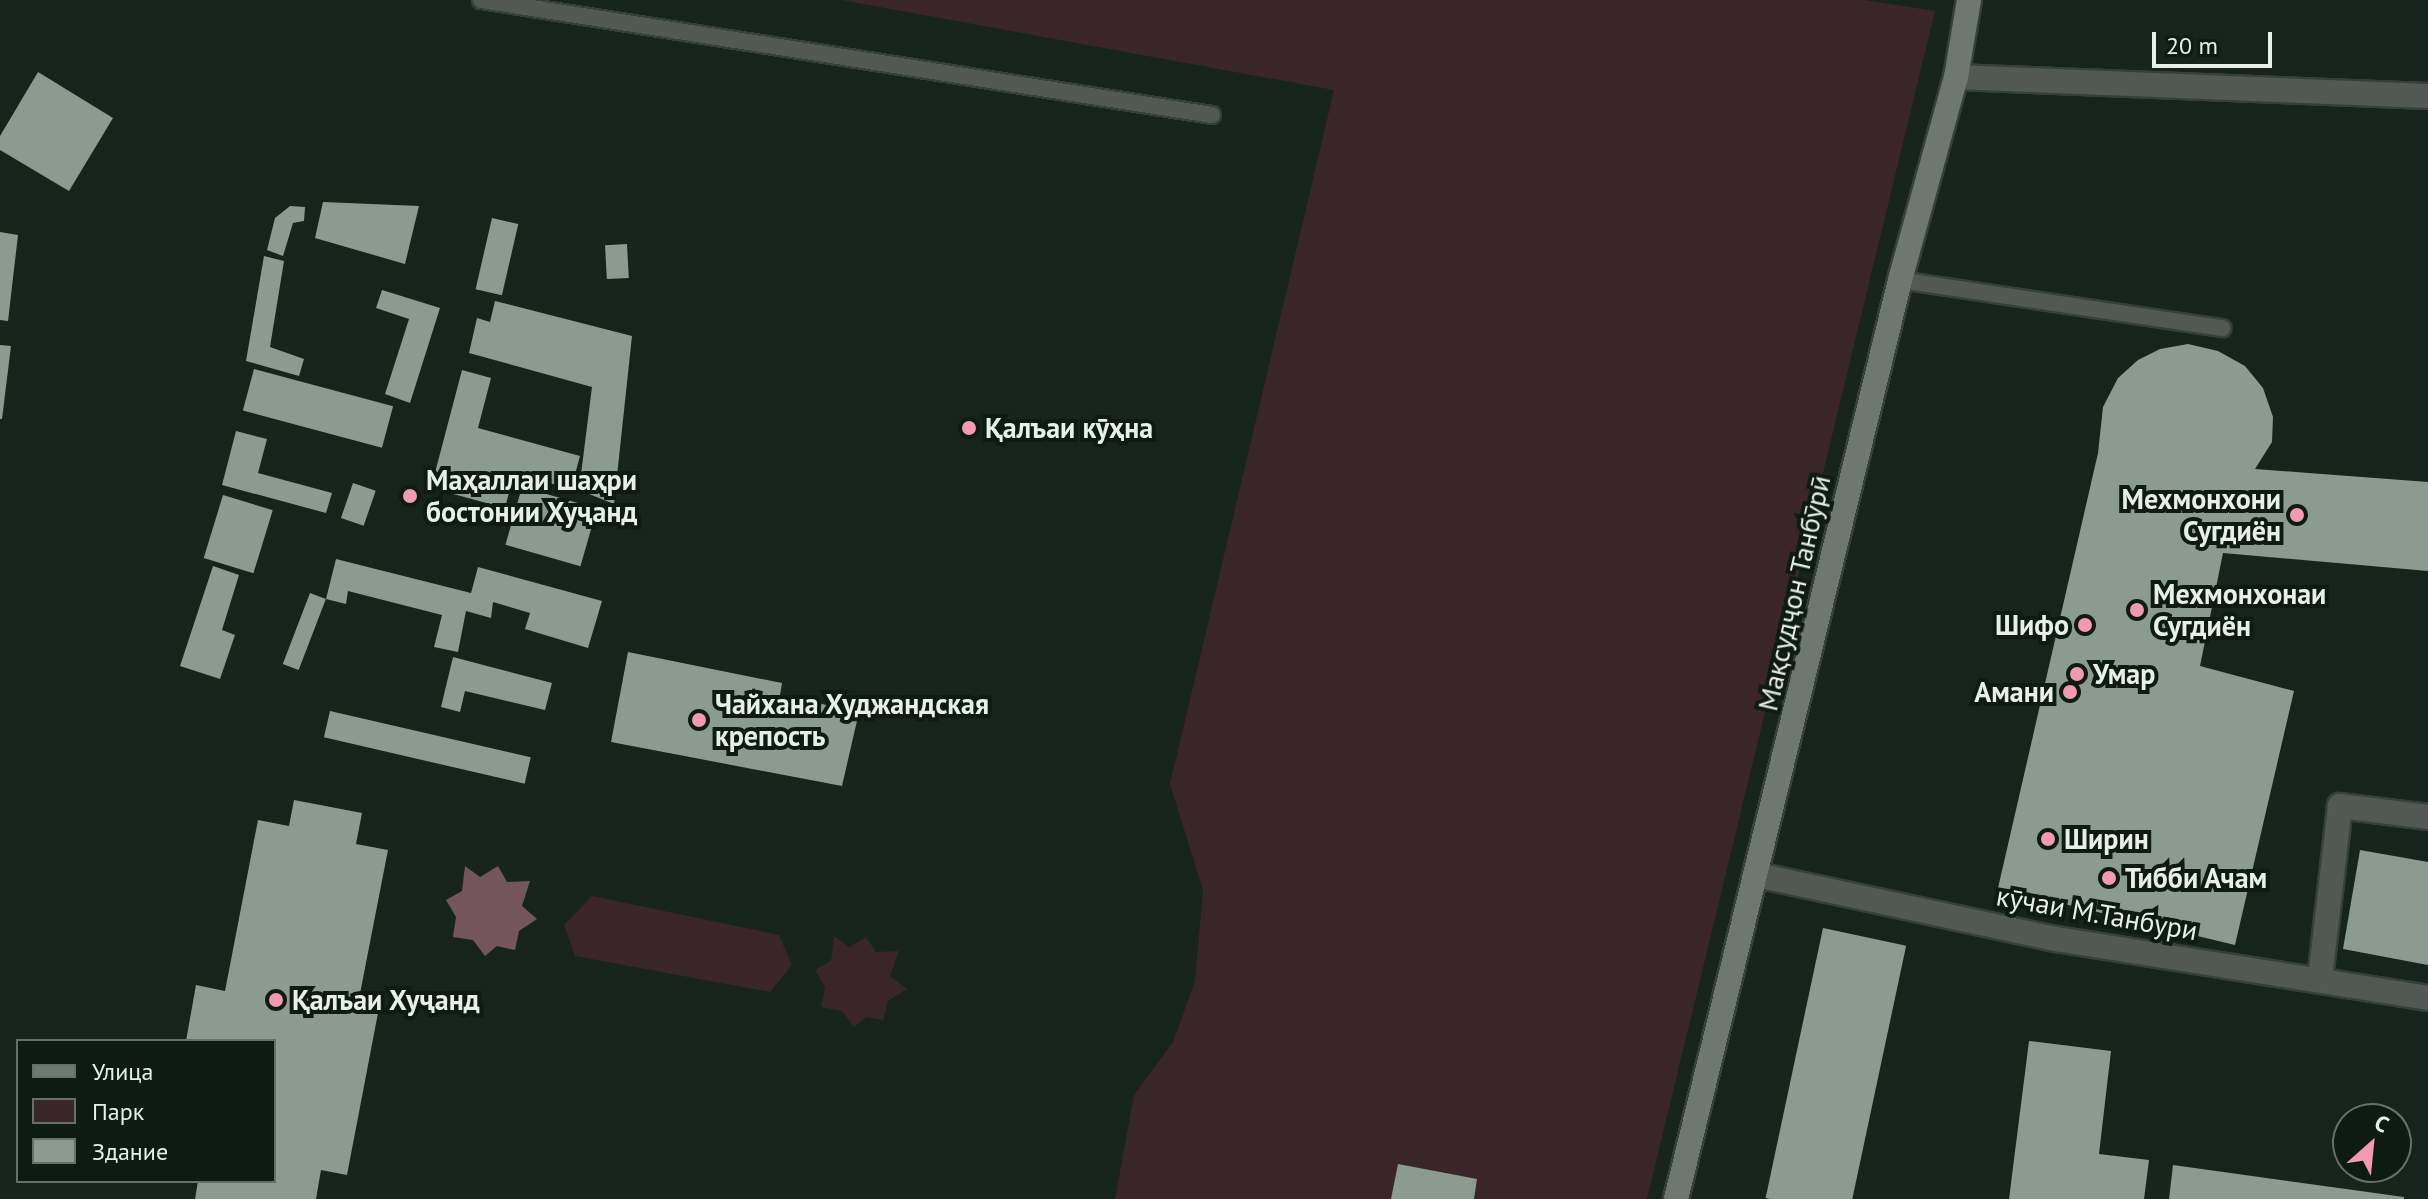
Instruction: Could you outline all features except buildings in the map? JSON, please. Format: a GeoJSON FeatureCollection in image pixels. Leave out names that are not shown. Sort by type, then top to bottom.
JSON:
{"type":"FeatureCollection","features":[{"type":"Feature","properties":{"kind":"main road","name":"Мақсудҷон Танбӯрӣ"},"geometry":{"type":"LineString","coordinates":[[1676,1199],[1900,280],[1956,77],[1969,0]]}},
{"type":"Feature","properties":{"kind":"street"},"geometry":{"type":"LineString","coordinates":[[1956,77],[2428,96]]}},
{"type":"Feature","properties":{"kind":"street"},"geometry":{"type":"LineString","coordinates":[[2320,979],[2340,806],[2428,817]]}},
{"type":"Feature","properties":{"kind":"street","name":"кӯчаи М.Танбури"},"geometry":{"type":"LineString","coordinates":[[1757,875],[2056,939],[2428,998]]}},
{"type":"Feature","properties":{"kind":"lane"},"geometry":{"type":"LineString","coordinates":[[481,0],[1212,115]]}},
{"type":"Feature","properties":{"kind":"lane"},"geometry":{"type":"LineString","coordinates":[[1900,280],[2222,328]]}},
{"type":"Feature","properties":{"kind":"green space"},"geometry":{"type":"Polygon","coordinates":[[[841,0],[1865,0],[1935,11],[1647,1199],[1115,1199],[1134,1095],[1173,1042],[1195,981],[1203,890],[1170,784],[1334,90],[841,0]]]}},
{"type":"Feature","properties":{"kind":"green space"},"geometry":{"type":"Polygon","coordinates":[[[592,896],[779,935],[792,965],[770,992],[575,956],[564,925],[592,896]]]}},
{"type":"Feature","properties":{"kind":"green space"},"geometry":{"type":"Polygon","coordinates":[[[834,936],[849,947],[866,937],[876,952],[899,951],[890,976],[907,989],[888,1001],[883,1020],[866,1017],[854,1027],[842,1011],[821,1007],[825,988],[815,970],[831,961],[834,936]]]}},
{"type":"Feature","properties":{"kind":"shaded area"},"geometry":{"type":"Polygon","coordinates":[[[465,866],[480,877],[498,866],[507,882],[530,881],[522,906],[537,919],[519,931],[515,950],[497,946],[485,956],[473,940],[453,937],[456,917],[446,900],[462,891],[465,866]]]}},
{"type":"Feature","properties":{"kind":"place","name":"Қалъаи кӯҳна"},"geometry":{"type":"Point","coordinates":[969,428]}},
{"type":"Feature","properties":{"kind":"place","name":"Маҳаллаи шаҳри бостонии Хуҷанд"},"geometry":{"type":"Point","coordinates":[410,496]}},
{"type":"Feature","properties":{"kind":"place","name":"Мехмонхони Сугдиён"},"geometry":{"type":"Point","coordinates":[2297,515]}},
{"type":"Feature","properties":{"kind":"place","name":"Мехмонхонаи Сугдиён"},"geometry":{"type":"Point","coordinates":[2137,610]}},
{"type":"Feature","properties":{"kind":"place","name":"Шифо"},"geometry":{"type":"Point","coordinates":[2085,625]}},
{"type":"Feature","properties":{"kind":"place","name":"Умар"},"geometry":{"type":"Point","coordinates":[2077,674]}},
{"type":"Feature","properties":{"kind":"place","name":"Амани"},"geometry":{"type":"Point","coordinates":[2070,692]}},
{"type":"Feature","properties":{"kind":"place","name":"Чайхана Худжандская крепость"},"geometry":{"type":"Point","coordinates":[699,720]}},
{"type":"Feature","properties":{"kind":"place","name":"Ширин"},"geometry":{"type":"Point","coordinates":[2048,839]}},
{"type":"Feature","properties":{"kind":"place","name":"Тибби Ачам"},"geometry":{"type":"Point","coordinates":[2109,878]}},
{"type":"Feature","properties":{"kind":"place","name":"Қалъаи Хуҷанд"},"geometry":{"type":"Point","coordinates":[276,1000]}}]}
